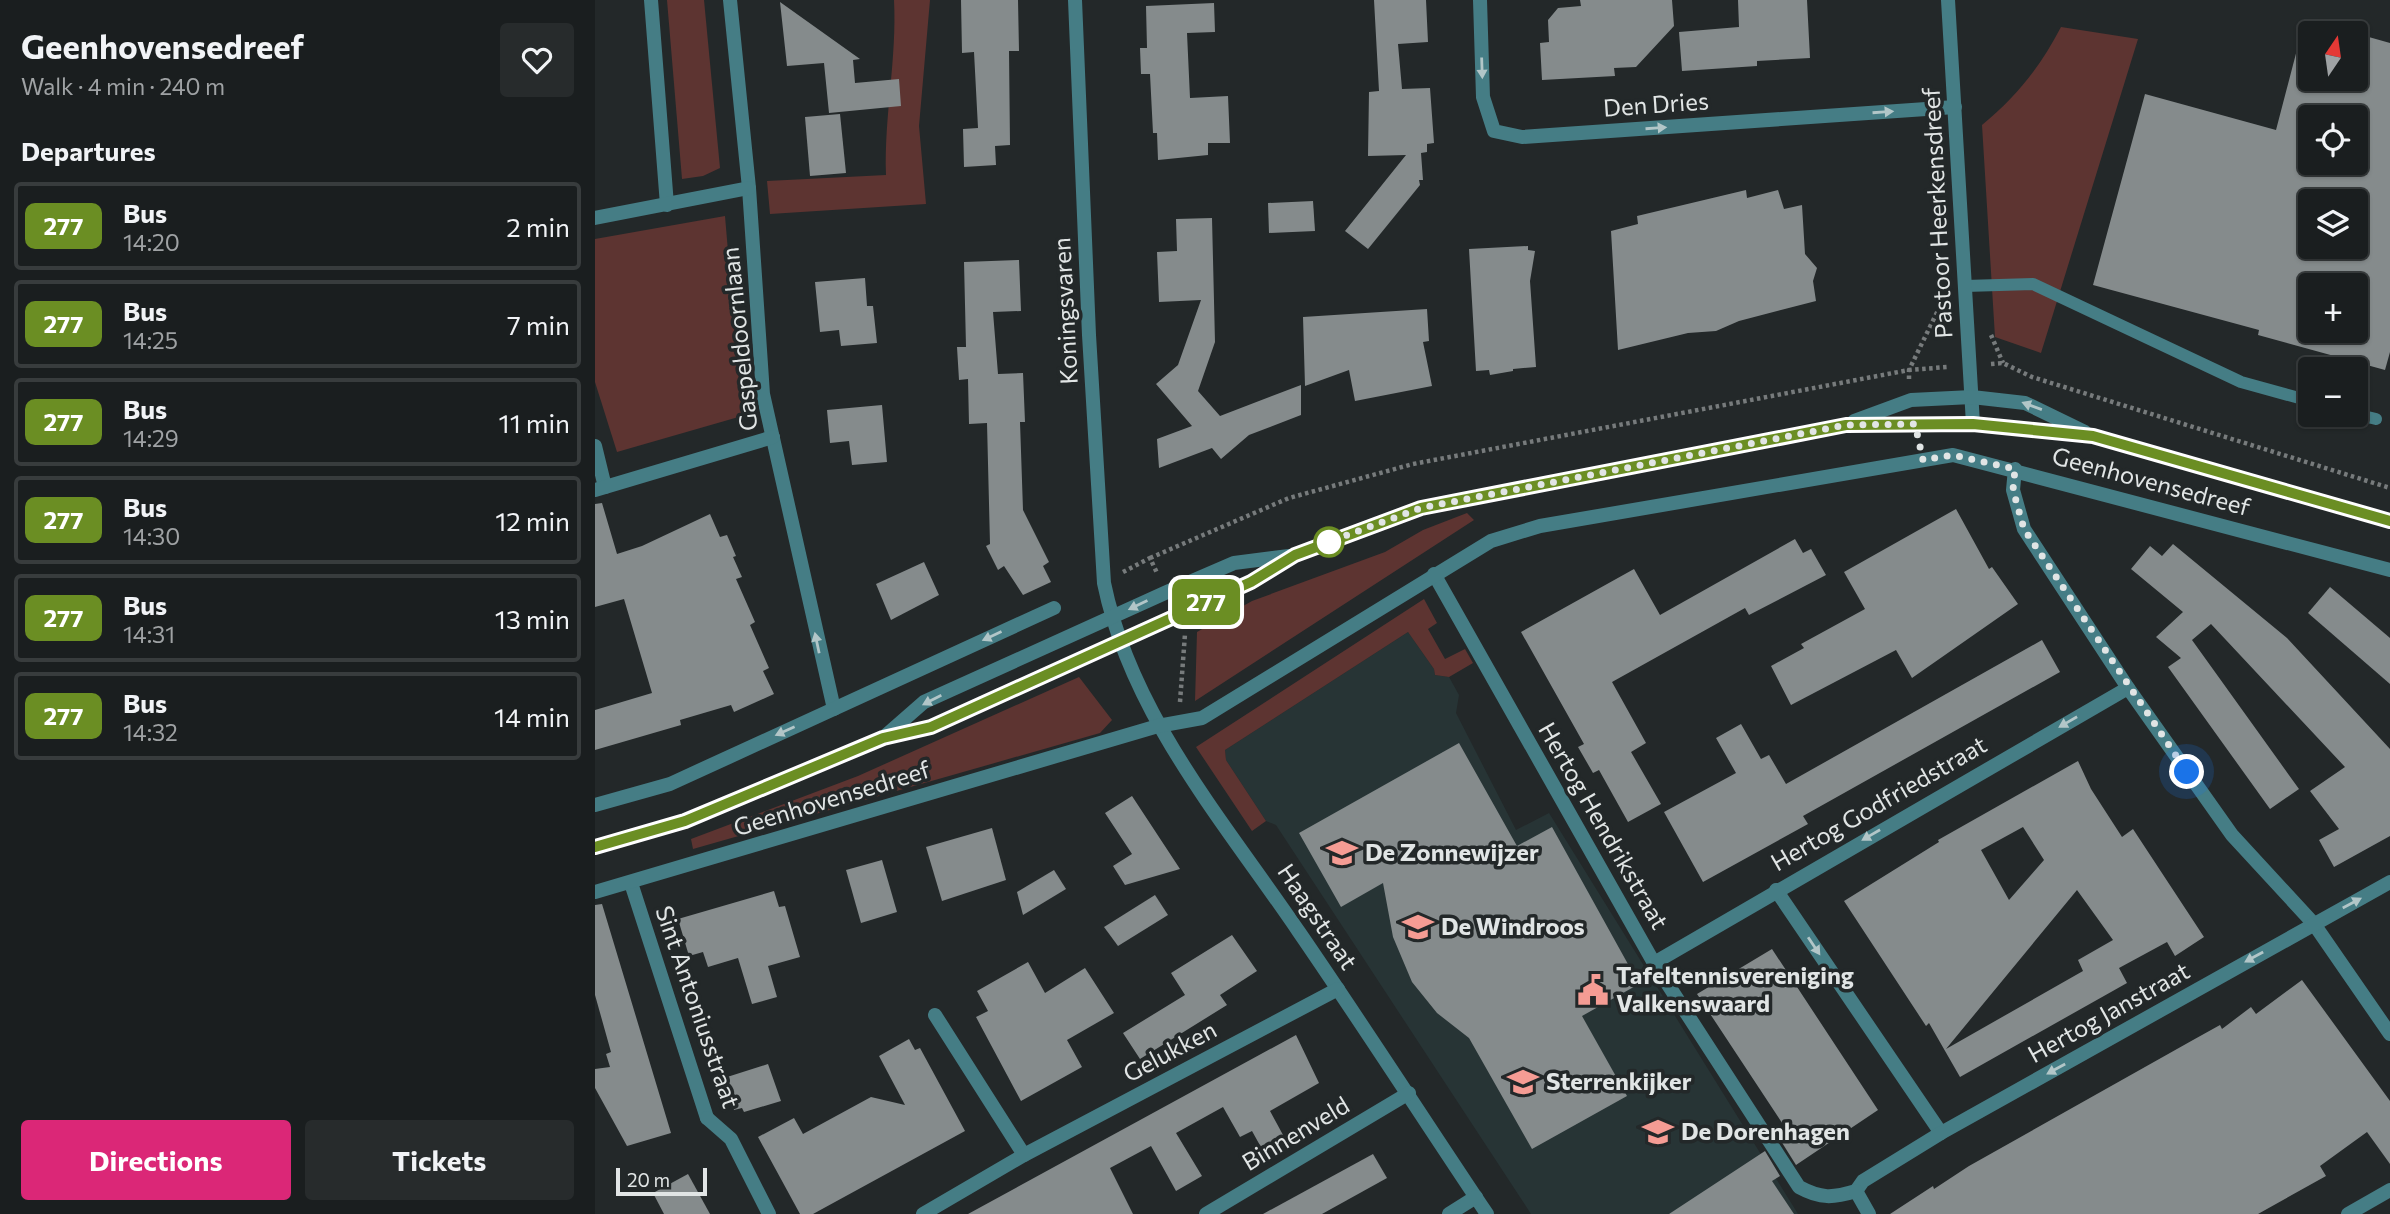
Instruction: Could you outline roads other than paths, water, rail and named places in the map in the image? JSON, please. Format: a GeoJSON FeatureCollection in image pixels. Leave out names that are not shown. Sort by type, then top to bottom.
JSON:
{"type":"FeatureCollection","features":[{"type":"Feature","properties":{"kind":"street"},"geometry":{"type":"LineString","coordinates":[[650,0],[667,205]]}},
{"type":"Feature","properties":{"kind":"street","name":"Gaspeldoornlaan"},"geometry":{"type":"LineString","coordinates":[[730,0],[749,188],[763,394],[834,709]]}},
{"type":"Feature","properties":{"kind":"street","name":"Koningsvaren"},"geometry":{"type":"LineString","coordinates":[[1075,0],[1090,349],[1104,583],[1111,618],[1119,640]]}},
{"type":"Feature","properties":{"kind":"street","name":"Den Dries"},"geometry":{"type":"LineString","coordinates":[[1480,0],[1483,97],[1494,131],[1522,137],[1955,107]]}},
{"type":"Feature","properties":{"kind":"street","name":"Pastoor Heerkensdreef"},"geometry":{"type":"LineString","coordinates":[[1948,0],[1973,424]]}},
{"type":"Feature","properties":{"kind":"street"},"geometry":{"type":"LineString","coordinates":[[595,218],[749,188]]}},
{"type":"Feature","properties":{"kind":"street","name":"Geenhovensedreef"},"geometry":{"type":"LineString","coordinates":[[595,847],[685,821],[883,738],[931,727],[1251,582],[1295,555],[1421,508],[1846,425],[1911,400],[1972,397],[2025,402],[2093,436]]}},
{"type":"Feature","properties":{"kind":"street","name":"Geenhovensedreef"},"geometry":{"type":"LineString","coordinates":[[1846,425],[1973,424],[2093,436],[2390,521]]}},
{"type":"Feature","properties":{"kind":"street"},"geometry":{"type":"LineString","coordinates":[[595,446],[600,489],[773,437]]}},
{"type":"Feature","properties":{"kind":"street","name":"Geenhovensedreef"},"geometry":{"type":"LineString","coordinates":[[595,892],[1158,726],[1202,718],[1491,541],[1540,526],[1953,455],[2015,469],[2390,570]]}},
{"type":"Feature","properties":{"kind":"street"},"geometry":{"type":"LineString","coordinates":[[2015,469],[2013,490],[2024,529],[2128,688],[2232,835],[2313,924],[2390,1034]]}},
{"type":"Feature","properties":{"kind":"street","name":"Geenhovensedreef"},"geometry":{"type":"LineString","coordinates":[[883,738],[924,702],[1234,563],[1295,555]]}},
{"type":"Feature","properties":{"kind":"street","name":"Hertog Hendrikstraat"},"geometry":{"type":"LineString","coordinates":[[1434,574],[1654,962],[1799,1187],[1818,1197],[1835,1197],[1856,1191]]}},
{"type":"Feature","properties":{"kind":"street"},"geometry":{"type":"LineString","coordinates":[[595,805],[670,784],[1054,608]]}},
{"type":"Feature","properties":{"kind":"street","name":"Haagstraat"},"geometry":{"type":"LineString","coordinates":[[1119,640],[1158,726],[1409,1093],[1487,1214]]}},
{"type":"Feature","properties":{"kind":"street","name":"Hertog Godfriedstraat"},"geometry":{"type":"LineString","coordinates":[[1654,962],[2128,688]]}},
{"type":"Feature","properties":{"kind":"street","name":"Sint Antoniusstraat"},"geometry":{"type":"LineString","coordinates":[[631,883],[707,1118],[731,1139],[769,1214]]}},
{"type":"Feature","properties":{"kind":"street","name":"Hertog Janstraat"},"geometry":{"type":"LineString","coordinates":[[1856,1191],[1863,1181],[1941,1133],[2390,883]]}},
{"type":"Feature","properties":{"kind":"street"},"geometry":{"type":"LineString","coordinates":[[1776,890],[1941,1133]]}},
{"type":"Feature","properties":{"kind":"street","name":"Gelukken"},"geometry":{"type":"LineString","coordinates":[[923,1214],[1024,1155],[1338,989]]}},
{"type":"Feature","properties":{"kind":"street"},"geometry":{"type":"LineString","coordinates":[[935,1015],[1024,1155]]}},
{"type":"Feature","properties":{"kind":"street","name":"Binnenveld"},"geometry":{"type":"LineString","coordinates":[[1206,1214],[1409,1093]]}},
{"type":"Feature","properties":{"kind":"street"},"geometry":{"type":"LineString","coordinates":[[2348,1214],[2390,1190]]}},
{"type":"Feature","properties":{"kind":"street"},"geometry":{"type":"LineString","coordinates":[[1856,1191],[1869,1214]]}},
{"type":"Feature","properties":{"kind":"street"},"geometry":{"type":"LineString","coordinates":[[1449,1214],[1476,1197]]}},
{"type":"Feature","properties":{"kind":"lane"},"geometry":{"type":"LineString","coordinates":[[1965,286],[2033,285],[2241,382],[2298,398]]}},
{"type":"Feature","properties":{"kind":"lane"},"geometry":{"type":"LineString","coordinates":[[2368,417],[2376,419]]}},
{"type":"Feature","properties":{"kind":"place","name":"De Zonnewijzer"},"geometry":{"type":"Point","coordinates":[1342,853]}},
{"type":"Feature","properties":{"kind":"place","name":"De Windroos"},"geometry":{"type":"Point","coordinates":[1418,927]}},
{"type":"Feature","properties":{"kind":"place","name":"Tafeltennisvereniging Valkenswaard"},"geometry":{"type":"Point","coordinates":[1593,990]}},
{"type":"Feature","properties":{"kind":"place","name":"Sterrenkijker"},"geometry":{"type":"Point","coordinates":[1523,1082]}},
{"type":"Feature","properties":{"kind":"place","name":"De Dorenhagen"},"geometry":{"type":"Point","coordinates":[1658,1132]}}]}
